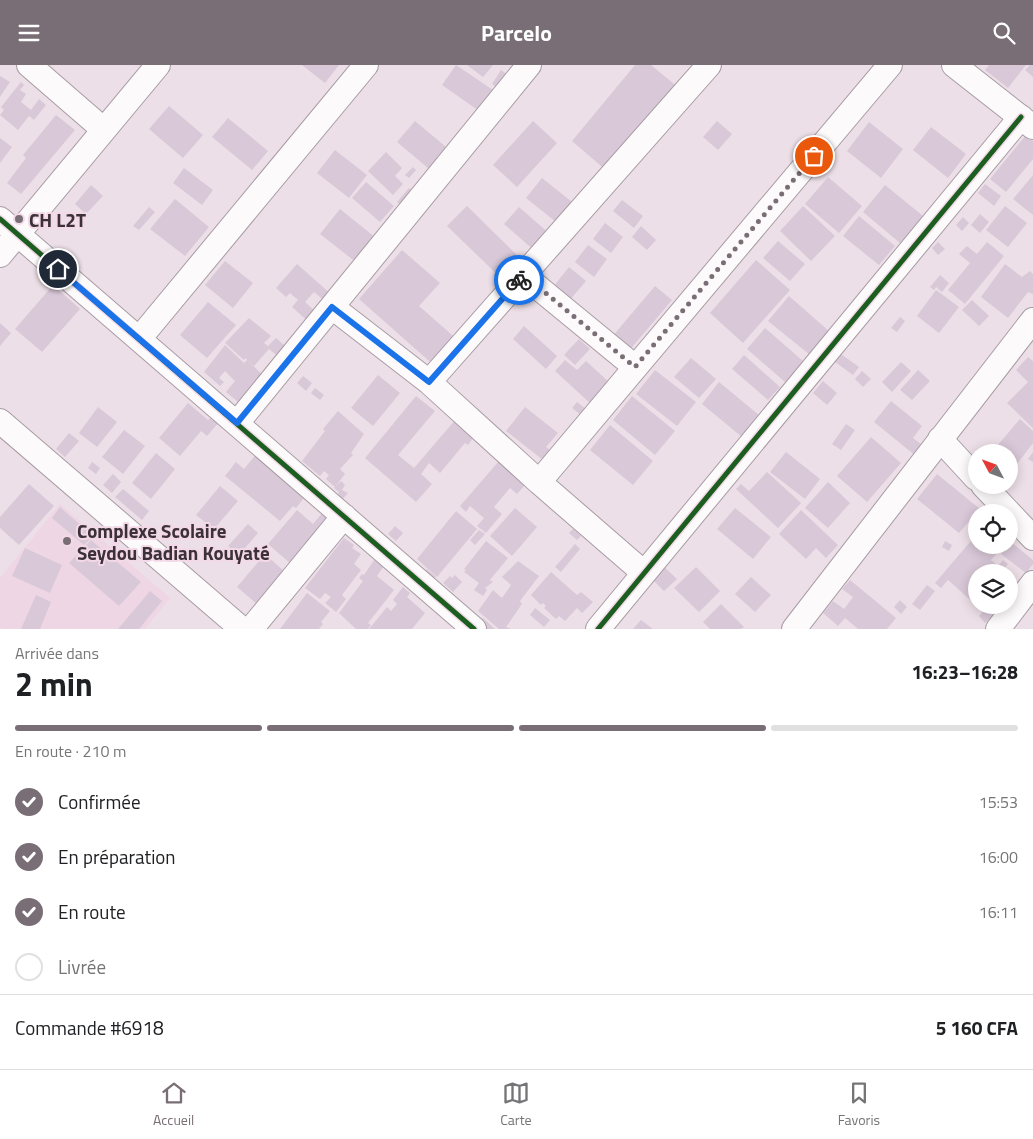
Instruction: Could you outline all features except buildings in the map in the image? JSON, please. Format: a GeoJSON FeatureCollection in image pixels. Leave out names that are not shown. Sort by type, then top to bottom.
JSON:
{"type":"FeatureCollection","features":[{"type":"Feature","properties":{"kind":"street"},"geometry":{"type":"LineString","coordinates":[[29,65],[104,130]]}},
{"type":"Feature","properties":{"kind":"street"},"geometry":{"type":"LineString","coordinates":[[0,255],[9,226],[104,130],[158,65]]}},
{"type":"Feature","properties":{"kind":"street"},"geometry":{"type":"LineString","coordinates":[[139,339],[366,65]]}},
{"type":"Feature","properties":{"kind":"street"},"geometry":{"type":"LineString","coordinates":[[237,423],[529,65]]}},
{"type":"Feature","properties":{"kind":"street"},"geometry":{"type":"LineString","coordinates":[[429,382],[709,65]]}},
{"type":"Feature","properties":{"kind":"street"},"geometry":{"type":"LineString","coordinates":[[539,482],[890,65]]}},
{"type":"Feature","properties":{"kind":"street"},"geometry":{"type":"LineString","coordinates":[[598,629],[1027,122],[954,65]]}},
{"type":"Feature","properties":{"kind":"street"},"geometry":{"type":"LineString","coordinates":[[9,226],[474,629]]}},
{"type":"Feature","properties":{"kind":"street"},"geometry":{"type":"LineString","coordinates":[[524,275],[635,367]]}},
{"type":"Feature","properties":{"kind":"street"},"geometry":{"type":"LineString","coordinates":[[332,307],[429,382],[539,482],[644,573]]}},
{"type":"Feature","properties":{"kind":"street"},"geometry":{"type":"LineString","coordinates":[[794,629],[1033,319]]}},
{"type":"Feature","properties":{"kind":"street"},"geometry":{"type":"LineString","coordinates":[[0,421],[242,629]]}},
{"type":"Feature","properties":{"kind":"street"},"geometry":{"type":"LineString","coordinates":[[940,439],[968,469]]}},
{"type":"Feature","properties":{"kind":"street"},"geometry":{"type":"LineString","coordinates":[[991,494],[1033,538]]}},
{"type":"Feature","properties":{"kind":"street"},"geometry":{"type":"LineString","coordinates":[[251,629],[344,516]]}},
{"type":"Feature","properties":{"kind":"street"},"geometry":{"type":"LineString","coordinates":[[998,629],[1033,583]]}},
{"type":"Feature","properties":{"kind":"shaded area","name":"Complexe Scolaire Seydou Badian Kouyaté"},"geometry":{"type":"Polygon","coordinates":[[[60,504],[170,598],[145,629],[2,629],[0,627],[0,578],[60,504]]]}},
{"type":"Feature","properties":{"kind":"cycle path"},"geometry":{"type":"LineString","coordinates":[[598,629],[1021,117]]}},
{"type":"Feature","properties":{"kind":"cycle path"},"geometry":{"type":"LineString","coordinates":[[0,219],[474,629]]}},
{"type":"Feature","properties":{"kind":"way so far"},"geometry":{"type":"LineString","coordinates":[[519,280],[524,275],[635,367],[814,156]]}},
{"type":"Feature","properties":{"kind":"place","name":"CH L2T"},"geometry":{"type":"Point","coordinates":[19,219]}},
{"type":"Feature","properties":{"kind":"place","name":"Complexe Scolaire Seydou Badian Kouyaté"},"geometry":{"type":"Point","coordinates":[67,541]}},
{"type":"Feature","properties":{"kind":"route"},"geometry":{"type":"LineString","coordinates":[[58,269],[237,423],[332,307],[429,382],[519,280]]}}]}
